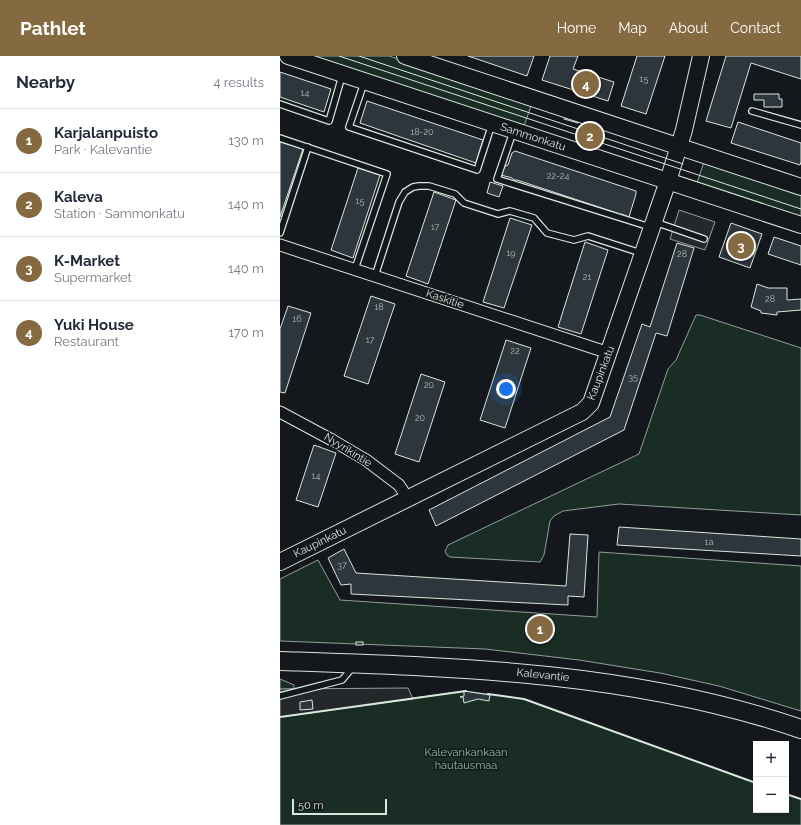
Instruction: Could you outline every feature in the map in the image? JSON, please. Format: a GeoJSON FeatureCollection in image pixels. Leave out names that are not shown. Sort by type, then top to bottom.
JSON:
{"type":"FeatureCollection","features":[{"type":"Feature","properties":{"kind":"main road","name":"Sammonkatu"},"geometry":{"type":"LineString","coordinates":[[288,56],[801,226]]}},
{"type":"Feature","properties":{"kind":"main road"},"geometry":{"type":"LineString","coordinates":[[405,56],[801,187]]}},
{"type":"Feature","properties":{"kind":"main road","name":"Kaupinkatu"},"geometry":{"type":"LineString","coordinates":[[280,562],[582,412],[591,403],[679,147],[701,56]]}},
{"type":"Feature","properties":{"kind":"main road","name":"Kalevantie"},"geometry":{"type":"LineString","coordinates":[[280,662],[503,671],[601,682],[647,689],[709,702],[758,715],[801,729]]}},
{"type":"Feature","properties":{"kind":"street","name":"Kaskitie"},"geometry":{"type":"LineString","coordinates":[[280,245],[609,353]]}},
{"type":"Feature","properties":{"kind":"street","name":"Nyyrikintie"},"geometry":{"type":"LineString","coordinates":[[280,412],[366,460],[399,485],[408,499]]}},
{"type":"Feature","properties":{"kind":"lane"},"geometry":{"type":"LineString","coordinates":[[280,104],[329,121],[343,74]]}},
{"type":"Feature","properties":{"kind":"lane"},"geometry":{"type":"LineString","coordinates":[[365,81],[349,127],[477,170],[493,123]]}},
{"type":"Feature","properties":{"kind":"lane"},"geometry":{"type":"LineString","coordinates":[[752,111],[801,125]]}},
{"type":"Feature","properties":{"kind":"lane"},"geometry":{"type":"LineString","coordinates":[[514,130],[497,179],[704,239]]}},
{"type":"Feature","properties":{"kind":"lane"},"geometry":{"type":"LineString","coordinates":[[280,138],[387,174],[355,269]]}},
{"type":"Feature","properties":{"kind":"lane"},"geometry":{"type":"LineString","coordinates":[[280,233],[308,147]]}},
{"type":"Feature","properties":{"kind":"lane"},"geometry":{"type":"LineString","coordinates":[[375,276],[399,202],[405,192],[412,187],[419,186],[429,186],[455,194],[464,203],[498,214],[510,211],[534,218],[547,233],[574,240],[588,236],[643,254]]}},
{"type":"Feature","properties":{"kind":"lane"},"geometry":{"type":"LineString","coordinates":[[280,696],[342,680],[355,664]]}},
{"type":"Feature","properties":{"kind":"green space"},"geometry":{"type":"Polygon","coordinates":[[[305,56],[389,56],[532,103],[523,129],[305,56]]]}},
{"type":"Feature","properties":{"kind":"green space"},"geometry":{"type":"Polygon","coordinates":[[[704,162],[801,193],[801,221],[697,183],[704,162]]]}},
{"type":"Feature","properties":{"kind":"green space"},"geometry":{"type":"Polygon","coordinates":[[[696,315],[801,348],[801,515],[619,504],[563,511],[554,516],[550,521],[544,555],[540,562],[450,557],[447,555],[445,551],[448,545],[639,454],[668,369],[676,360],[696,315]]]}},
{"type":"Feature","properties":{"kind":"green space"},"geometry":{"type":"Polygon","coordinates":[[[599,552],[801,566],[801,711],[719,686],[660,673],[579,660],[485,649],[280,641],[280,579],[318,560],[340,600],[597,617],[599,552]]]}},
{"type":"Feature","properties":{"kind":"green space"},"geometry":{"type":"Polygon","coordinates":[[[280,679],[294,685],[294,689],[280,689],[280,679]]]}},
{"type":"Feature","properties":{"kind":"green space","name":"Kalevankankaan hautausmaa"},"geometry":{"type":"Polygon","coordinates":[[[464,691],[524,699],[753,782],[753,813],[789,813],[789,795],[801,799],[801,825],[280,825],[280,717],[464,691]]]}},
{"type":"Feature","properties":{"kind":"shaded area"},"geometry":{"type":"Polygon","coordinates":[[[679,210],[715,222],[705,250],[670,239],[679,210]]]}},
{"type":"Feature","properties":{"kind":"shaded area"},"geometry":{"type":"Polygon","coordinates":[[[408,688],[413,699],[280,717],[280,689],[408,688]]]}},
{"type":"Feature","properties":{"kind":"building"},"geometry":{"type":"Polygon","coordinates":[[[468,56],[534,56],[527,76],[468,56]]]}},
{"type":"Feature","properties":{"kind":"building"},"geometry":{"type":"Polygon","coordinates":[[[550,56],[578,56],[573,69],[614,82],[608,101],[542,80],[550,56]]]}},
{"type":"Feature","properties":{"kind":"building"},"geometry":{"type":"Polygon","coordinates":[[[637,56],[665,56],[646,114],[621,106],[637,56]]]}},
{"type":"Feature","properties":{"kind":"building"},"geometry":{"type":"Polygon","coordinates":[[[726,56],[801,56],[801,79],[751,63],[731,128],[706,121],[726,56]]]}},
{"type":"Feature","properties":{"kind":"building"},"geometry":{"type":"Polygon","coordinates":[[[280,72],[331,89],[324,112],[280,97],[280,72]]]}},
{"type":"Feature","properties":{"kind":"building"},"geometry":{"type":"Polygon","coordinates":[[[754,94],[779,94],[779,99],[782,99],[782,107],[764,107],[764,100],[754,100],[754,94]]]}},
{"type":"Feature","properties":{"kind":"building"},"geometry":{"type":"Polygon","coordinates":[[[367,101],[483,140],[476,163],[360,123],[367,101]]]}},
{"type":"Feature","properties":{"kind":"building"},"geometry":{"type":"Polygon","coordinates":[[[565,116],[579,120],[578,123],[564,119],[565,116]]]}},
{"type":"Feature","properties":{"kind":"building"},"geometry":{"type":"Polygon","coordinates":[[[738,122],[801,143],[800,165],[731,143],[738,122]]]}},
{"type":"Feature","properties":{"kind":"building"},"geometry":{"type":"Polygon","coordinates":[[[280,142],[303,149],[280,217],[280,142]]]}},
{"type":"Feature","properties":{"kind":"building"},"geometry":{"type":"Polygon","coordinates":[[[515,151],[636,191],[629,217],[621,214],[618,215],[617,213],[501,175],[505,166],[508,165],[512,153],[515,151]]]}},
{"type":"Feature","properties":{"kind":"building"},"geometry":{"type":"Polygon","coordinates":[[[358,168],[380,175],[353,258],[331,250],[358,168]]]}},
{"type":"Feature","properties":{"kind":"building"},"geometry":{"type":"Polygon","coordinates":[[[490,182],[503,186],[499,197],[487,193],[490,182]]]}},
{"type":"Feature","properties":{"kind":"building"},"geometry":{"type":"Polygon","coordinates":[[[434,192],[456,200],[428,284],[406,276],[434,192]]]}},
{"type":"Feature","properties":{"kind":"building"},"geometry":{"type":"Polygon","coordinates":[[[510,218],[532,225],[504,308],[483,302],[510,218]]]}},
{"type":"Feature","properties":{"kind":"building"},"geometry":{"type":"Polygon","coordinates":[[[731,223],[762,234],[750,268],[719,257],[731,223]]]}},
{"type":"Feature","properties":{"kind":"building"},"geometry":{"type":"Polygon","coordinates":[[[774,237],[801,246],[801,265],[768,254],[774,237]]]}},
{"type":"Feature","properties":{"kind":"building"},"geometry":{"type":"Polygon","coordinates":[[[585,242],[608,250],[581,334],[558,327],[585,242]]]}},
{"type":"Feature","properties":{"kind":"building"},"geometry":{"type":"Polygon","coordinates":[[[677,243],[694,248],[667,336],[656,333],[624,430],[436,526],[429,510],[610,417],[642,324],[650,327],[677,243]]]}},
{"type":"Feature","properties":{"kind":"building"},"geometry":{"type":"Polygon","coordinates":[[[757,284],[768,288],[787,288],[787,300],[801,299],[801,310],[777,312],[777,315],[761,313],[761,311],[751,307],[757,284]]]}},
{"type":"Feature","properties":{"kind":"building"},"geometry":{"type":"Polygon","coordinates":[[[371,296],[395,304],[368,384],[344,376],[371,296]]]}},
{"type":"Feature","properties":{"kind":"building"},"geometry":{"type":"Polygon","coordinates":[[[288,306],[311,313],[285,393],[280,392],[280,329],[288,306]]]}},
{"type":"Feature","properties":{"kind":"building"},"geometry":{"type":"Polygon","coordinates":[[[506,340],[531,348],[505,428],[480,420],[506,340]]]}},
{"type":"Feature","properties":{"kind":"building"},"geometry":{"type":"Polygon","coordinates":[[[421,374],[445,382],[419,462],[395,454],[421,374]]]}},
{"type":"Feature","properties":{"kind":"building"},"geometry":{"type":"Polygon","coordinates":[[[314,445],[336,453],[318,507],[296,500],[314,445]]]}},
{"type":"Feature","properties":{"kind":"building"},"geometry":{"type":"Polygon","coordinates":[[[619,527],[801,539],[801,556],[617,545],[619,527]]]}},
{"type":"Feature","properties":{"kind":"building"},"geometry":{"type":"Polygon","coordinates":[[[570,534],[588,535],[584,597],[568,596],[568,605],[351,594],[351,584],[341,585],[328,558],[344,549],[356,573],[566,586],[570,534]]]}},
{"type":"Feature","properties":{"kind":"building"},"geometry":{"type":"Polygon","coordinates":[[[356,642],[363,642],[363,645],[356,645],[356,642]]]}},
{"type":"Feature","properties":{"kind":"building"},"geometry":{"type":"Polygon","coordinates":[[[464,691],[490,695],[489,701],[478,699],[464,703],[463,697],[460,697],[464,696],[464,691]]]}},
{"type":"Feature","properties":{"kind":"building"},"geometry":{"type":"Polygon","coordinates":[[[312,700],[313,709],[300,710],[300,702],[312,700]]]}},
{"type":"Feature","properties":{"kind":"tram line"},"geometry":{"type":"LineString","coordinates":[[339,56],[801,209]]}},
{"type":"Feature","properties":{"kind":"tram line"},"geometry":{"type":"LineString","coordinates":[[359,56],[683,164]]}},
{"type":"Feature","properties":{"kind":"wall"},"geometry":{"type":"LineString","coordinates":[[280,717],[466,691]]}},
{"type":"Feature","properties":{"kind":"wall"},"geometry":{"type":"LineString","coordinates":[[488,694],[524,699],[753,782]]}},
{"type":"Feature","properties":{"kind":"wall"},"geometry":{"type":"LineString","coordinates":[[789,795],[801,799]]}},
{"type":"Feature","properties":{"kind":"place","name":"Yuki House"},"geometry":{"type":"Point","coordinates":[586,84]}},
{"type":"Feature","properties":{"kind":"place","name":"Kaleva"},"geometry":{"type":"Point","coordinates":[590,136]}},
{"type":"Feature","properties":{"kind":"place","name":"K-Market"},"geometry":{"type":"Point","coordinates":[741,246]}},
{"type":"Feature","properties":{"kind":"place","name":"Karjalanpuisto"},"geometry":{"type":"Point","coordinates":[540,629]}}]}
